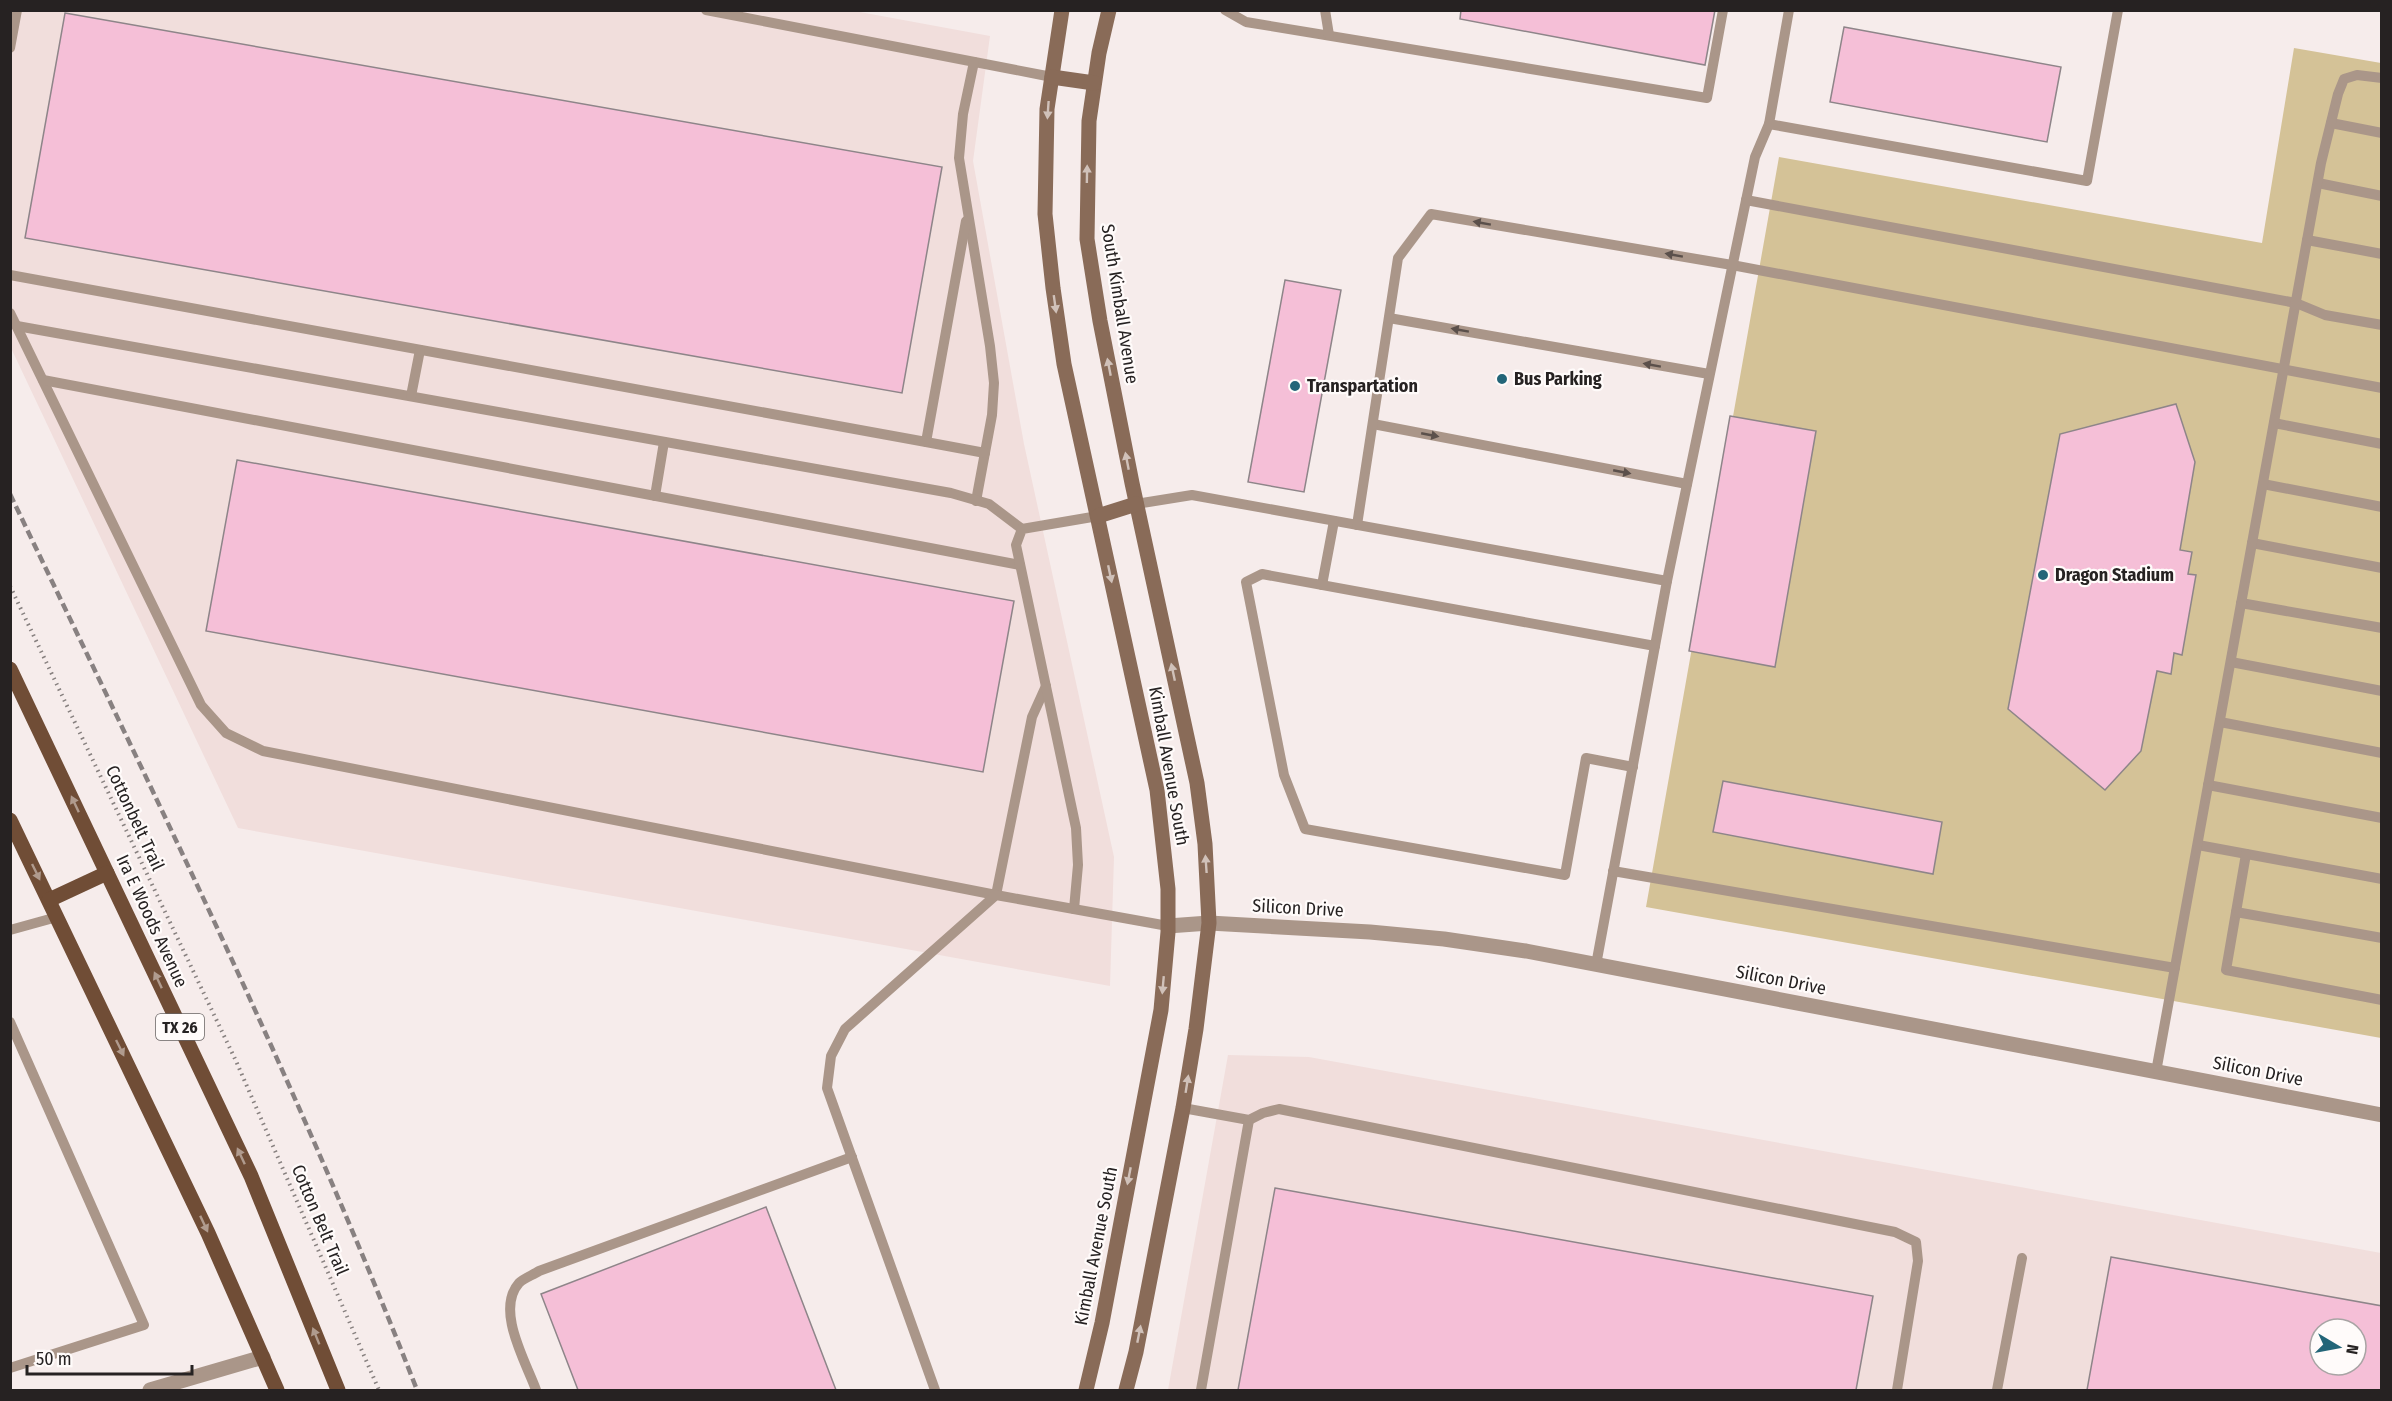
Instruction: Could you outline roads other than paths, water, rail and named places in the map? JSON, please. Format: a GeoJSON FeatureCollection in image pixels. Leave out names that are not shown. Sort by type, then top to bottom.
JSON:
{"type":"FeatureCollection","features":[{"type":"Feature","properties":{"kind":"main road"},"geometry":{"type":"LineString","coordinates":[[1062,10],[1052,77],[1094,83]]}},
{"type":"Feature","properties":{"kind":"main road","name":"South Kimball Avenue"},"geometry":{"type":"LineString","coordinates":[[1109,10],[1099,53],[1089,121],[1087,239],[1120,424]]}},
{"type":"Feature","properties":{"kind":"main road","name":"Kimball Avenue South"},"geometry":{"type":"LineString","coordinates":[[1052,77],[1047,109],[1045,214],[1064,364],[1157,790],[1165,848],[1168,926],[1161,1010],[1102,1323],[1086,1390]]}},
{"type":"Feature","properties":{"kind":"main road","name":"Kimball Avenue South"},"geometry":{"type":"LineString","coordinates":[[1120,424],[1197,783],[1205,844],[1209,922],[1203,981],[1184,1108],[1136,1352],[1126,1390]]}},
{"type":"Feature","properties":{"kind":"main road"},"geometry":{"type":"LineString","coordinates":[[1098,516],[1136,504]]}},
{"type":"Feature","properties":{"kind":"main road","name":"Ira E Woods Avenue"},"geometry":{"type":"LineString","coordinates":[[10,669],[251,1176],[338,1390]]}},
{"type":"Feature","properties":{"kind":"main road"},"geometry":{"type":"LineString","coordinates":[[10,820],[208,1233],[277,1390]]}},
{"type":"Feature","properties":{"kind":"main road"},"geometry":{"type":"LineString","coordinates":[[49,900],[107,873]]}},
{"type":"Feature","properties":{"kind":"street","name":"Silicon Drive"},"geometry":{"type":"LineString","coordinates":[[1168,926],[1209,922],[1444,939],[1596,965],[2382,1115]]}},
{"type":"Feature","properties":{"kind":"street"},"geometry":{"type":"LineString","coordinates":[[150,1390],[173,1387],[264,1357]]}},
{"type":"Feature","properties":{"kind":"lane"},"geometry":{"type":"LineString","coordinates":[[10,48],[17,10]]}},
{"type":"Feature","properties":{"kind":"lane"},"geometry":{"type":"LineString","coordinates":[[706,10],[1052,77]]}},
{"type":"Feature","properties":{"kind":"lane"},"geometry":{"type":"LineString","coordinates":[[1225,10],[1246,22],[1707,98],[1723,10]]}},
{"type":"Feature","properties":{"kind":"lane"},"geometry":{"type":"LineString","coordinates":[[1325,10],[1329,35]]}},
{"type":"Feature","properties":{"kind":"lane"},"geometry":{"type":"LineString","coordinates":[[1596,965],[1667,581],[1755,157],[1769,124],[1789,10]]}},
{"type":"Feature","properties":{"kind":"lane"},"geometry":{"type":"LineString","coordinates":[[1769,124],[2087,182],[2118,10]]}},
{"type":"Feature","properties":{"kind":"lane"},"geometry":{"type":"LineString","coordinates":[[974,62],[963,114],[959,158],[994,383],[992,414],[976,501]]}},
{"type":"Feature","properties":{"kind":"lane"},"geometry":{"type":"LineString","coordinates":[[2157,1072],[2307,240],[2331,123],[2344,79],[2357,75],[2382,78]]}},
{"type":"Feature","properties":{"kind":"lane"},"geometry":{"type":"LineString","coordinates":[[2331,123],[2382,133]]}},
{"type":"Feature","properties":{"kind":"lane"},"geometry":{"type":"LineString","coordinates":[[2318,183],[2382,196]]}},
{"type":"Feature","properties":{"kind":"lane"},"geometry":{"type":"LineString","coordinates":[[1746,200],[2296,303],[2325,315],[2382,325]]}},
{"type":"Feature","properties":{"kind":"lane"},"geometry":{"type":"LineString","coordinates":[[926,442],[967,213]]}},
{"type":"Feature","properties":{"kind":"lane"},"geometry":{"type":"LineString","coordinates":[[1357,525],[1398,258],[1431,214],[1732,265],[2382,388]]}},
{"type":"Feature","properties":{"kind":"lane"},"geometry":{"type":"LineString","coordinates":[[2307,240],[2382,254]]}},
{"type":"Feature","properties":{"kind":"lane"},"geometry":{"type":"LineString","coordinates":[[10,275],[985,453]]}},
{"type":"Feature","properties":{"kind":"lane"},"geometry":{"type":"LineString","coordinates":[[10,313],[201,705],[226,733],[263,751],[996,895],[1168,926]]}},
{"type":"Feature","properties":{"kind":"lane"},"geometry":{"type":"LineString","coordinates":[[1389,318],[1709,374]]}},
{"type":"Feature","properties":{"kind":"lane"},"geometry":{"type":"LineString","coordinates":[[17,326],[951,493],[989,504],[1022,529],[1098,516]]}},
{"type":"Feature","properties":{"kind":"lane"},"geometry":{"type":"LineString","coordinates":[[411,396],[420,350]]}},
{"type":"Feature","properties":{"kind":"lane"},"geometry":{"type":"LineString","coordinates":[[43,380],[1020,565]]}},
{"type":"Feature","properties":{"kind":"lane"},"geometry":{"type":"LineString","coordinates":[[2274,423],[2382,444]]}},
{"type":"Feature","properties":{"kind":"lane"},"geometry":{"type":"LineString","coordinates":[[1373,424],[1687,483]]}},
{"type":"Feature","properties":{"kind":"lane"},"geometry":{"type":"LineString","coordinates":[[655,496],[664,442]]}},
{"type":"Feature","properties":{"kind":"lane"},"geometry":{"type":"LineString","coordinates":[[2263,484],[2382,507]]}},
{"type":"Feature","properties":{"kind":"lane"},"geometry":{"type":"LineString","coordinates":[[1136,504],[1192,495],[1667,581]]}},
{"type":"Feature","properties":{"kind":"lane"},"geometry":{"type":"LineString","coordinates":[[1322,585],[1334,521]]}},
{"type":"Feature","properties":{"kind":"lane"},"geometry":{"type":"LineString","coordinates":[[1022,529],[1016,545],[1076,828],[1078,865],[1074,909]]}},
{"type":"Feature","properties":{"kind":"lane"},"geometry":{"type":"LineString","coordinates":[[2252,543],[2382,567]]}},
{"type":"Feature","properties":{"kind":"lane"},"geometry":{"type":"LineString","coordinates":[[1633,766],[1586,758],[1565,875],[1305,829],[1284,775],[1246,582],[1262,574],[1655,646]]}},
{"type":"Feature","properties":{"kind":"lane"},"geometry":{"type":"LineString","coordinates":[[2241,603],[2382,628]]}},
{"type":"Feature","properties":{"kind":"lane"},"geometry":{"type":"LineString","coordinates":[[2231,662],[2382,691]]}},
{"type":"Feature","properties":{"kind":"lane"},"geometry":{"type":"LineString","coordinates":[[935,1390],[827,1088],[831,1056],[845,1029],[996,895],[1032,717],[1046,686]]}},
{"type":"Feature","properties":{"kind":"lane"},"geometry":{"type":"LineString","coordinates":[[2220,722],[2382,753]]}},
{"type":"Feature","properties":{"kind":"lane"},"geometry":{"type":"LineString","coordinates":[[2208,785],[2382,818]]}},
{"type":"Feature","properties":{"kind":"lane"},"geometry":{"type":"LineString","coordinates":[[2198,845],[2382,879]]}},
{"type":"Feature","properties":{"kind":"lane"},"geometry":{"type":"LineString","coordinates":[[2246,854],[2226,970],[2382,1000]]}},
{"type":"Feature","properties":{"kind":"lane"},"geometry":{"type":"LineString","coordinates":[[1613,871],[2175,968]]}},
{"type":"Feature","properties":{"kind":"lane"},"geometry":{"type":"LineString","coordinates":[[2236,912],[2382,938]]}},
{"type":"Feature","properties":{"kind":"lane"},"geometry":{"type":"LineString","coordinates":[[10,930],[57,917]]}},
{"type":"Feature","properties":{"kind":"lane"},"geometry":{"type":"LineString","coordinates":[[10,1022],[144,1325],[10,1368]]}},
{"type":"Feature","properties":{"kind":"lane"},"geometry":{"type":"LineString","coordinates":[[1184,1108],[1249,1120],[1263,1113],[1280,1109],[1895,1232],[1916,1242],[1918,1261],[1897,1390]]}},
{"type":"Feature","properties":{"kind":"lane"},"geometry":{"type":"LineString","coordinates":[[1201,1390],[1249,1120]]}},
{"type":"Feature","properties":{"kind":"lane"},"geometry":{"type":"LineString","coordinates":[[536,1390],[509,1318],[510,1299],[520,1283],[539,1271],[852,1157]]}},
{"type":"Feature","properties":{"kind":"lane"},"geometry":{"type":"LineString","coordinates":[[1997,1390],[2022,1258]]}},
{"type":"Feature","properties":{"kind":"railway"},"geometry":{"type":"LineString","coordinates":[[10,494],[170,827],[273,1051],[323,1163],[417,1390]]}},
{"type":"Feature","properties":{"kind":"place","name":"Bus Parking"},"geometry":{"type":"Point","coordinates":[1502,379]}},
{"type":"Feature","properties":{"kind":"place","name":"Transpartation"},"geometry":{"type":"Point","coordinates":[1295,386]}},
{"type":"Feature","properties":{"kind":"place","name":"Dragon Stadium"},"geometry":{"type":"Point","coordinates":[2043,575]}}]}
